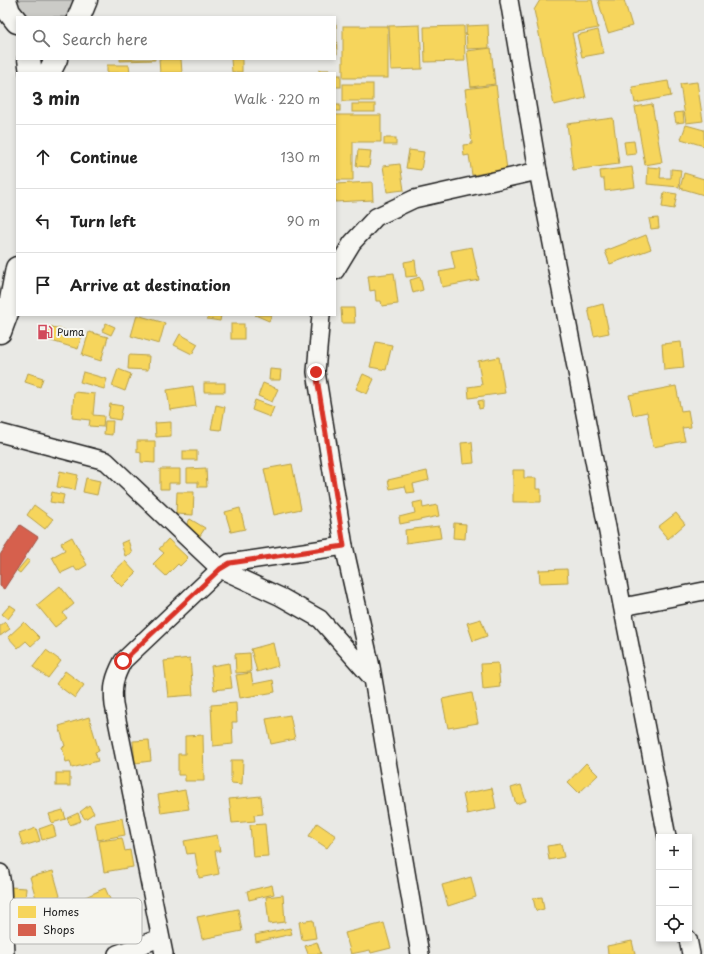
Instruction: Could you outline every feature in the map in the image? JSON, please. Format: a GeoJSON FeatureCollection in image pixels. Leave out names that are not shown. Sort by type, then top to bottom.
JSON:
{"type":"FeatureCollection","features":[{"type":"Feature","properties":{"kind":"highway"},"geometry":{"type":"LineString","coordinates":[[6,0],[11,18]]}},
{"type":"Feature","properties":{"kind":"highway"},"geometry":{"type":"LineString","coordinates":[[29,60],[31,72]]}},
{"type":"Feature","properties":{"kind":"highway"},"geometry":{"type":"LineString","coordinates":[[50,72],[56,60]]}},
{"type":"Feature","properties":{"kind":"highway"},"geometry":{"type":"LineString","coordinates":[[0,332],[10,305],[16,273]]}},
{"type":"Feature","properties":{"kind":"street"},"geometry":{"type":"LineString","coordinates":[[509,0],[538,171],[666,834]]}},
{"type":"Feature","properties":{"kind":"street"},"geometry":{"type":"LineString","coordinates":[[336,269],[352,243],[376,217],[414,199],[538,171]]}},
{"type":"Feature","properties":{"kind":"street"},"geometry":{"type":"LineString","coordinates":[[321,316],[316,372],[344,546],[372,678],[420,954]]}},
{"type":"Feature","properties":{"kind":"street"},"geometry":{"type":"LineString","coordinates":[[0,433],[106,461],[220,569],[281,597],[320,619],[372,678]]}},
{"type":"Feature","properties":{"kind":"street"},"geometry":{"type":"LineString","coordinates":[[117,954],[162,946],[114,705],[112,687],[123,661],[220,569],[230,563],[344,546]]}},
{"type":"Feature","properties":{"kind":"street"},"geometry":{"type":"LineString","coordinates":[[623,607],[704,591]]}},
{"type":"Feature","properties":{"kind":"street"},"geometry":{"type":"LineString","coordinates":[[0,874],[2,885],[5,954]]}},
{"type":"Feature","properties":{"kind":"street"},"geometry":{"type":"LineString","coordinates":[[689,942],[691,954]]}},
{"type":"Feature","properties":{"kind":"shaded area"},"geometry":{"type":"Polygon","coordinates":[[[11,0],[80,0],[70,16],[19,16],[11,0]]]}},
{"type":"Feature","properties":{"kind":"building: Homes"},"geometry":{"type":"Polygon","coordinates":[[[540,0],[592,0],[598,28],[572,33],[586,98],[554,105],[534,10],[540,0]]]}},
{"type":"Feature","properties":{"kind":"building: Homes"},"geometry":{"type":"Polygon","coordinates":[[[598,0],[624,0],[632,26],[608,33],[598,0]]]}},
{"type":"Feature","properties":{"kind":"building: Homes"},"geometry":{"type":"Polygon","coordinates":[[[336,24],[337,54],[336,54],[336,24]]]}},
{"type":"Feature","properties":{"kind":"building: Homes"},"geometry":{"type":"Polygon","coordinates":[[[420,25],[422,69],[391,70],[389,26],[420,25]]]}},
{"type":"Feature","properties":{"kind":"building: Homes"},"geometry":{"type":"Polygon","coordinates":[[[488,25],[489,48],[467,49],[466,26],[488,25]]]}},
{"type":"Feature","properties":{"kind":"building: Homes"},"geometry":{"type":"Polygon","coordinates":[[[343,26],[388,26],[388,78],[343,78],[343,26]]]}},
{"type":"Feature","properties":{"kind":"building: Homes"},"geometry":{"type":"Polygon","coordinates":[[[464,26],[465,61],[425,62],[424,27],[464,26]]]}},
{"type":"Feature","properties":{"kind":"building: Homes"},"geometry":{"type":"Polygon","coordinates":[[[598,30],[604,53],[582,57],[577,35],[598,30]]]}},
{"type":"Feature","properties":{"kind":"building: Homes"},"geometry":{"type":"Polygon","coordinates":[[[491,48],[495,84],[471,87],[467,51],[491,48]]]}},
{"type":"Feature","properties":{"kind":"building: Homes"},"geometry":{"type":"Polygon","coordinates":[[[120,60],[155,60],[120,61],[120,60]]]}},
{"type":"Feature","properties":{"kind":"building: Homes"},"geometry":{"type":"Polygon","coordinates":[[[159,60],[181,60],[182,72],[160,72],[159,60]]]}},
{"type":"Feature","properties":{"kind":"building: Homes"},"geometry":{"type":"Polygon","coordinates":[[[231,60],[242,60],[242,72],[232,72],[231,60]]]}},
{"type":"Feature","properties":{"kind":"building: Homes"},"geometry":{"type":"Polygon","coordinates":[[[107,65],[129,65],[130,72],[107,72],[107,65]]]}},
{"type":"Feature","properties":{"kind":"building: Homes"},"geometry":{"type":"Polygon","coordinates":[[[319,70],[329,70],[329,72],[319,72],[319,70]]]}},
{"type":"Feature","properties":{"kind":"building: Homes"},"geometry":{"type":"Polygon","coordinates":[[[336,75],[341,75],[341,87],[336,87],[336,75]]]}},
{"type":"Feature","properties":{"kind":"building: Homes"},"geometry":{"type":"Polygon","coordinates":[[[668,81],[671,96],[635,103],[632,87],[668,81]]]}},
{"type":"Feature","properties":{"kind":"building: Homes"},"geometry":{"type":"Polygon","coordinates":[[[697,82],[703,121],[686,123],[680,84],[697,82]]]}},
{"type":"Feature","properties":{"kind":"building: Homes"},"geometry":{"type":"Polygon","coordinates":[[[343,84],[373,84],[373,101],[343,101],[343,84]]]}},
{"type":"Feature","properties":{"kind":"building: Homes"},"geometry":{"type":"Polygon","coordinates":[[[496,85],[507,170],[472,175],[469,155],[464,156],[463,145],[472,144],[465,89],[496,85]]]}},
{"type":"Feature","properties":{"kind":"building: Homes"},"geometry":{"type":"Polygon","coordinates":[[[352,104],[375,104],[375,112],[352,112],[352,104]]]}},
{"type":"Feature","properties":{"kind":"building: Homes"},"geometry":{"type":"Polygon","coordinates":[[[652,104],[662,162],[645,165],[635,107],[652,104]]]}},
{"type":"Feature","properties":{"kind":"building: Homes"},"geometry":{"type":"Polygon","coordinates":[[[336,105],[340,105],[340,111],[336,111],[336,105]]]}},
{"type":"Feature","properties":{"kind":"building: Homes"},"geometry":{"type":"Polygon","coordinates":[[[683,112],[684,122],[676,123],[674,113],[683,112]]]}},
{"type":"Feature","properties":{"kind":"building: Homes"},"geometry":{"type":"Polygon","coordinates":[[[336,115],[381,115],[381,142],[353,142],[353,180],[336,180],[336,115]]]}},
{"type":"Feature","properties":{"kind":"building: Homes"},"geometry":{"type":"Polygon","coordinates":[[[613,118],[619,164],[573,170],[567,124],[613,118]]]}},
{"type":"Feature","properties":{"kind":"building: Homes"},"geometry":{"type":"Polygon","coordinates":[[[686,125],[704,130],[704,146],[681,139],[686,125]]]}},
{"type":"Feature","properties":{"kind":"building: Homes"},"geometry":{"type":"Polygon","coordinates":[[[384,138],[396,138],[396,145],[384,145],[384,138]]]}},
{"type":"Feature","properties":{"kind":"building: Homes"},"geometry":{"type":"Polygon","coordinates":[[[634,141],[636,154],[626,155],[624,142],[634,141]]]}},
{"type":"Feature","properties":{"kind":"building: Homes"},"geometry":{"type":"Polygon","coordinates":[[[358,150],[371,151],[369,167],[356,166],[358,150]]]}},
{"type":"Feature","properties":{"kind":"building: Homes"},"geometry":{"type":"Polygon","coordinates":[[[409,150],[424,152],[421,170],[406,168],[409,150]]]}},
{"type":"Feature","properties":{"kind":"building: Homes"},"geometry":{"type":"Polygon","coordinates":[[[400,164],[404,190],[387,192],[383,166],[400,164]]]}},
{"type":"Feature","properties":{"kind":"building: Homes"},"geometry":{"type":"Polygon","coordinates":[[[632,167],[635,187],[605,191],[604,179],[601,179],[600,171],[632,167]]]}},
{"type":"Feature","properties":{"kind":"building: Homes"},"geometry":{"type":"Polygon","coordinates":[[[648,167],[661,168],[660,178],[671,178],[671,169],[681,170],[679,187],[647,184],[648,167]]]}},
{"type":"Feature","properties":{"kind":"building: Homes"},"geometry":{"type":"Polygon","coordinates":[[[684,173],[704,179],[704,195],[680,188],[684,173]]]}},
{"type":"Feature","properties":{"kind":"building: Homes"},"geometry":{"type":"Polygon","coordinates":[[[372,182],[373,200],[336,202],[336,184],[372,182]]]}},
{"type":"Feature","properties":{"kind":"building: Homes"},"geometry":{"type":"Polygon","coordinates":[[[664,192],[677,194],[674,209],[662,207],[664,192]]]}},
{"type":"Feature","properties":{"kind":"building: Homes"},"geometry":{"type":"Polygon","coordinates":[[[658,218],[659,228],[651,229],[649,219],[658,218]]]}},
{"type":"Feature","properties":{"kind":"building: Homes"},"geometry":{"type":"Polygon","coordinates":[[[646,235],[651,249],[610,264],[605,251],[646,235]]]}},
{"type":"Feature","properties":{"kind":"building: Homes"},"geometry":{"type":"Polygon","coordinates":[[[472,247],[479,280],[442,287],[439,272],[455,269],[451,251],[472,247]]]}},
{"type":"Feature","properties":{"kind":"building: Homes"},"geometry":{"type":"Polygon","coordinates":[[[415,260],[417,276],[406,277],[404,262],[415,260]]]}},
{"type":"Feature","properties":{"kind":"building: Homes"},"geometry":{"type":"Polygon","coordinates":[[[394,273],[398,304],[382,306],[381,301],[376,301],[375,290],[370,291],[368,276],[394,273]]]}},
{"type":"Feature","properties":{"kind":"building: Homes"},"geometry":{"type":"Polygon","coordinates":[[[420,277],[423,290],[413,293],[410,280],[420,277]]]}},
{"type":"Feature","properties":{"kind":"building: Homes"},"geometry":{"type":"Polygon","coordinates":[[[603,304],[609,333],[594,336],[588,308],[603,304]]]}},
{"type":"Feature","properties":{"kind":"building: Homes"},"geometry":{"type":"Polygon","coordinates":[[[341,308],[354,308],[355,323],[342,323],[341,308]]]}},
{"type":"Feature","properties":{"kind":"building: Homes"},"geometry":{"type":"Polygon","coordinates":[[[137,316],[165,323],[159,344],[131,336],[137,316]]]}},
{"type":"Feature","properties":{"kind":"building: Homes"},"geometry":{"type":"Polygon","coordinates":[[[208,316],[221,316],[220,321],[207,319],[208,316]]]}},
{"type":"Feature","properties":{"kind":"building: Homes"},"geometry":{"type":"Polygon","coordinates":[[[257,316],[272,316],[269,321],[257,316]]]}},
{"type":"Feature","properties":{"kind":"building: Homes"},"geometry":{"type":"Polygon","coordinates":[[[106,323],[115,327],[111,335],[102,331],[106,323]]]}},
{"type":"Feature","properties":{"kind":"building: Homes"},"geometry":{"type":"Polygon","coordinates":[[[231,324],[244,324],[244,339],[231,339],[231,324]]]}},
{"type":"Feature","properties":{"kind":"building: Homes"},"geometry":{"type":"Polygon","coordinates":[[[49,326],[82,335],[78,349],[45,339],[49,326]]]}},
{"type":"Feature","properties":{"kind":"building: Homes"},"geometry":{"type":"Polygon","coordinates":[[[89,332],[108,337],[101,361],[82,355],[89,332]]]}},
{"type":"Feature","properties":{"kind":"building: Homes"},"geometry":{"type":"Polygon","coordinates":[[[180,334],[198,344],[192,354],[174,345],[180,334]]]}},
{"type":"Feature","properties":{"kind":"building: Homes"},"geometry":{"type":"Polygon","coordinates":[[[376,342],[392,345],[386,370],[370,367],[376,342]]]}},
{"type":"Feature","properties":{"kind":"building: Homes"},"geometry":{"type":"Polygon","coordinates":[[[681,342],[684,368],[664,370],[662,344],[681,342]]]}},
{"type":"Feature","properties":{"kind":"building: Homes"},"geometry":{"type":"Polygon","coordinates":[[[129,355],[149,356],[148,370],[128,369],[129,355]]]}},
{"type":"Feature","properties":{"kind":"building: Homes"},"geometry":{"type":"Polygon","coordinates":[[[499,357],[505,393],[469,398],[468,387],[482,385],[478,361],[499,357]]]}},
{"type":"Feature","properties":{"kind":"building: Homes"},"geometry":{"type":"Polygon","coordinates":[[[118,369],[131,374],[125,391],[112,386],[118,369]]]}},
{"type":"Feature","properties":{"kind":"building: Homes"},"geometry":{"type":"Polygon","coordinates":[[[270,369],[281,370],[280,380],[269,380],[270,369]]]}},
{"type":"Feature","properties":{"kind":"building: Homes"},"geometry":{"type":"Polygon","coordinates":[[[83,372],[107,379],[104,389],[80,382],[83,372]]]}},
{"type":"Feature","properties":{"kind":"building: Homes"},"geometry":{"type":"Polygon","coordinates":[[[28,373],[43,378],[40,387],[25,382],[28,373]]]}},
{"type":"Feature","properties":{"kind":"building: Homes"},"geometry":{"type":"Polygon","coordinates":[[[363,374],[374,379],[367,394],[356,389],[363,374]]]}},
{"type":"Feature","properties":{"kind":"building: Homes"},"geometry":{"type":"Polygon","coordinates":[[[204,383],[225,383],[225,392],[204,392],[204,383]]]}},
{"type":"Feature","properties":{"kind":"building: Homes"},"geometry":{"type":"Polygon","coordinates":[[[263,383],[278,389],[272,402],[258,396],[263,383]]]}},
{"type":"Feature","properties":{"kind":"building: Homes"},"geometry":{"type":"Polygon","coordinates":[[[193,386],[196,406],[170,410],[167,390],[193,386]]]}},
{"type":"Feature","properties":{"kind":"building: Homes"},"geometry":{"type":"Polygon","coordinates":[[[676,386],[681,411],[688,410],[691,427],[682,428],[685,441],[653,447],[647,412],[633,415],[629,395],[676,386]]]}},
{"type":"Feature","properties":{"kind":"building: Homes"},"geometry":{"type":"Polygon","coordinates":[[[74,392],[95,394],[93,415],[104,416],[103,427],[89,426],[90,420],[72,418],[74,392]]]}},
{"type":"Feature","properties":{"kind":"building: Homes"},"geometry":{"type":"Polygon","coordinates":[[[255,400],[274,407],[270,417],[252,410],[255,400]]]}},
{"type":"Feature","properties":{"kind":"building: Homes"},"geometry":{"type":"Polygon","coordinates":[[[483,400],[483,408],[479,409],[478,401],[483,400]]]}},
{"type":"Feature","properties":{"kind":"building: Homes"},"geometry":{"type":"Polygon","coordinates":[[[110,404],[123,406],[120,420],[108,418],[110,404]]]}},
{"type":"Feature","properties":{"kind":"building: Homes"},"geometry":{"type":"Polygon","coordinates":[[[216,405],[225,407],[221,430],[211,429],[216,405]]]}},
{"type":"Feature","properties":{"kind":"building: Homes"},"geometry":{"type":"Polygon","coordinates":[[[105,421],[113,421],[112,435],[104,434],[105,421]]]}},
{"type":"Feature","properties":{"kind":"building: Homes"},"geometry":{"type":"Polygon","coordinates":[[[171,422],[171,436],[156,437],[155,423],[171,422]]]}},
{"type":"Feature","properties":{"kind":"building: Homes"},"geometry":{"type":"Polygon","coordinates":[[[137,441],[155,441],[155,463],[141,462],[141,453],[137,452],[137,441]]]}},
{"type":"Feature","properties":{"kind":"building: Homes"},"geometry":{"type":"Polygon","coordinates":[[[472,442],[474,463],[463,464],[461,443],[472,442]]]}},
{"type":"Feature","properties":{"kind":"building: Homes"},"geometry":{"type":"Polygon","coordinates":[[[183,451],[197,451],[197,460],[183,460],[183,451]]]}},
{"type":"Feature","properties":{"kind":"building: Homes"},"geometry":{"type":"Polygon","coordinates":[[[292,464],[301,509],[274,515],[264,469],[292,464]]]}},
{"type":"Feature","properties":{"kind":"building: Homes"},"geometry":{"type":"Polygon","coordinates":[[[206,468],[207,487],[198,487],[198,482],[187,482],[187,469],[206,468]]]}},
{"type":"Feature","properties":{"kind":"building: Homes"},"geometry":{"type":"Polygon","coordinates":[[[160,469],[180,469],[180,483],[169,483],[169,489],[160,489],[160,469]]]}},
{"type":"Feature","properties":{"kind":"building: Homes"},"geometry":{"type":"Polygon","coordinates":[[[513,470],[524,470],[524,478],[536,478],[536,489],[541,489],[541,502],[513,502],[513,470]]]}},
{"type":"Feature","properties":{"kind":"building: Homes"},"geometry":{"type":"Polygon","coordinates":[[[60,471],[78,475],[75,490],[57,487],[60,471]]]}},
{"type":"Feature","properties":{"kind":"building: Homes"},"geometry":{"type":"Polygon","coordinates":[[[427,471],[429,480],[413,484],[415,492],[407,493],[405,486],[390,489],[388,480],[427,471]]]}},
{"type":"Feature","properties":{"kind":"building: Homes"},"geometry":{"type":"Polygon","coordinates":[[[86,478],[100,481],[97,495],[83,492],[86,478]]]}},
{"type":"Feature","properties":{"kind":"building: Homes"},"geometry":{"type":"Polygon","coordinates":[[[52,492],[64,495],[62,504],[50,502],[52,492]]]}},
{"type":"Feature","properties":{"kind":"building: Homes"},"geometry":{"type":"Polygon","coordinates":[[[177,492],[194,492],[193,515],[176,514],[177,492]]]}},
{"type":"Feature","properties":{"kind":"building: Homes"},"geometry":{"type":"Polygon","coordinates":[[[422,501],[423,508],[437,505],[439,516],[400,524],[399,517],[415,513],[413,503],[422,501]]]}},
{"type":"Feature","properties":{"kind":"building: Homes"},"geometry":{"type":"Polygon","coordinates":[[[34,505],[53,519],[45,529],[27,515],[34,505]]]}},
{"type":"Feature","properties":{"kind":"building: Homes"},"geometry":{"type":"Polygon","coordinates":[[[240,508],[245,529],[231,532],[225,512],[240,508]]]}},
{"type":"Feature","properties":{"kind":"building: Homes"},"geometry":{"type":"Polygon","coordinates":[[[676,513],[685,524],[668,539],[658,527],[676,513]]]}},
{"type":"Feature","properties":{"kind":"building: Homes"},"geometry":{"type":"Polygon","coordinates":[[[190,519],[205,528],[198,539],[183,530],[190,519]]]}},
{"type":"Feature","properties":{"kind":"building: Homes"},"geometry":{"type":"Polygon","coordinates":[[[454,523],[466,524],[465,539],[453,538],[454,523]]]}},
{"type":"Feature","properties":{"kind":"building: Homes"},"geometry":{"type":"Polygon","coordinates":[[[439,526],[441,538],[406,543],[405,530],[439,526]]]}},
{"type":"Feature","properties":{"kind":"building: Homes"},"geometry":{"type":"Polygon","coordinates":[[[72,537],[87,565],[77,571],[74,567],[61,573],[52,557],[65,550],[61,543],[72,537]]]}},
{"type":"Feature","properties":{"kind":"building: Homes"},"geometry":{"type":"Polygon","coordinates":[[[168,539],[188,558],[180,566],[178,564],[166,576],[153,564],[164,553],[159,549],[168,539]]]}},
{"type":"Feature","properties":{"kind":"building: Homes"},"geometry":{"type":"Polygon","coordinates":[[[128,540],[132,553],[125,556],[121,543],[128,540]]]}},
{"type":"Feature","properties":{"kind":"building: Homes"},"geometry":{"type":"Polygon","coordinates":[[[27,559],[30,561],[20,573],[17,571],[27,559]]]}},
{"type":"Feature","properties":{"kind":"building: Homes"},"geometry":{"type":"Polygon","coordinates":[[[125,561],[136,573],[122,587],[110,575],[125,561]]]}},
{"type":"Feature","properties":{"kind":"building: Homes"},"geometry":{"type":"Polygon","coordinates":[[[567,569],[568,582],[540,583],[539,570],[567,569]]]}},
{"type":"Feature","properties":{"kind":"building: Homes"},"geometry":{"type":"Polygon","coordinates":[[[60,586],[74,604],[63,613],[67,618],[55,627],[37,605],[60,586]]]}},
{"type":"Feature","properties":{"kind":"building: Homes"},"geometry":{"type":"Polygon","coordinates":[[[10,605],[16,609],[8,619],[2,614],[10,605]]]}},
{"type":"Feature","properties":{"kind":"building: Homes"},"geometry":{"type":"Polygon","coordinates":[[[481,619],[487,636],[473,641],[467,623],[481,619]]]}},
{"type":"Feature","properties":{"kind":"building: Homes"},"geometry":{"type":"Polygon","coordinates":[[[5,622],[10,629],[0,636],[0,626],[5,622]]]}},
{"type":"Feature","properties":{"kind":"building: Homes"},"geometry":{"type":"Polygon","coordinates":[[[24,622],[40,638],[31,646],[26,641],[18,648],[8,637],[24,622]]]}},
{"type":"Feature","properties":{"kind":"building: Homes"},"geometry":{"type":"Polygon","coordinates":[[[273,643],[278,666],[257,672],[251,649],[273,643]]]}},
{"type":"Feature","properties":{"kind":"building: Homes"},"geometry":{"type":"Polygon","coordinates":[[[46,650],[61,661],[48,678],[33,667],[46,650]]]}},
{"type":"Feature","properties":{"kind":"building: Homes"},"geometry":{"type":"Polygon","coordinates":[[[250,653],[251,672],[236,673],[235,654],[250,653]]]}},
{"type":"Feature","properties":{"kind":"building: Homes"},"geometry":{"type":"Polygon","coordinates":[[[190,658],[193,695],[168,697],[164,661],[190,658]]]}},
{"type":"Feature","properties":{"kind":"building: Homes"},"geometry":{"type":"Polygon","coordinates":[[[229,663],[232,688],[214,690],[211,666],[229,663]]]}},
{"type":"Feature","properties":{"kind":"building: Homes"},"geometry":{"type":"Polygon","coordinates":[[[498,663],[500,687],[483,689],[481,664],[498,663]]]}},
{"type":"Feature","properties":{"kind":"building: Homes"},"geometry":{"type":"Polygon","coordinates":[[[65,671],[84,685],[75,698],[56,684],[65,671]]]}},
{"type":"Feature","properties":{"kind":"building: Homes"},"geometry":{"type":"Polygon","coordinates":[[[251,673],[253,684],[273,680],[275,692],[240,698],[236,675],[251,673]]]}},
{"type":"Feature","properties":{"kind":"building: Homes"},"geometry":{"type":"Polygon","coordinates":[[[472,693],[478,723],[448,728],[442,699],[472,693]]]}},
{"type":"Feature","properties":{"kind":"building: Homes"},"geometry":{"type":"Polygon","coordinates":[[[236,703],[237,722],[232,722],[233,744],[213,746],[211,705],[236,703]]]}},
{"type":"Feature","properties":{"kind":"building: Homes"},"geometry":{"type":"Polygon","coordinates":[[[290,715],[295,739],[271,744],[266,719],[290,715]]]}},
{"type":"Feature","properties":{"kind":"building: Homes"},"geometry":{"type":"Polygon","coordinates":[[[89,717],[99,751],[95,752],[98,761],[72,768],[70,761],[66,762],[62,747],[65,746],[59,726],[89,717]]]}},
{"type":"Feature","properties":{"kind":"building: Homes"},"geometry":{"type":"Polygon","coordinates":[[[203,735],[204,781],[185,781],[185,775],[178,775],[178,754],[185,754],[185,736],[203,735]]]}},
{"type":"Feature","properties":{"kind":"building: Homes"},"geometry":{"type":"Polygon","coordinates":[[[149,740],[151,761],[135,763],[133,741],[149,740]]]}},
{"type":"Feature","properties":{"kind":"building: Homes"},"geometry":{"type":"Polygon","coordinates":[[[231,760],[243,760],[242,784],[231,783],[231,760]]]}},
{"type":"Feature","properties":{"kind":"building: Homes"},"geometry":{"type":"Polygon","coordinates":[[[586,763],[598,775],[579,793],[568,782],[586,763]]]}},
{"type":"Feature","properties":{"kind":"building: Homes"},"geometry":{"type":"Polygon","coordinates":[[[56,773],[70,773],[70,786],[56,786],[56,773]]]}},
{"type":"Feature","properties":{"kind":"building: Homes"},"geometry":{"type":"Polygon","coordinates":[[[521,785],[526,801],[516,804],[511,788],[521,785]]]}},
{"type":"Feature","properties":{"kind":"building: Homes"},"geometry":{"type":"Polygon","coordinates":[[[492,788],[496,808],[467,814],[463,794],[492,788]]]}},
{"type":"Feature","properties":{"kind":"building: Homes"},"geometry":{"type":"Polygon","coordinates":[[[185,790],[189,809],[161,813],[158,795],[185,790]]]}},
{"type":"Feature","properties":{"kind":"building: Homes"},"geometry":{"type":"Polygon","coordinates":[[[261,796],[263,814],[254,815],[255,821],[232,823],[229,799],[261,796]]]}},
{"type":"Feature","properties":{"kind":"building: Homes"},"geometry":{"type":"Polygon","coordinates":[[[89,805],[94,813],[85,819],[80,812],[89,805]]]}},
{"type":"Feature","properties":{"kind":"building: Homes"},"geometry":{"type":"Polygon","coordinates":[[[63,810],[66,819],[52,823],[49,814],[63,810]]]}},
{"type":"Feature","properties":{"kind":"building: Homes"},"geometry":{"type":"Polygon","coordinates":[[[78,813],[81,821],[70,825],[67,818],[78,813]]]}},
{"type":"Feature","properties":{"kind":"building: Homes"},"geometry":{"type":"Polygon","coordinates":[[[122,818],[125,835],[98,840],[95,823],[122,818]]]}},
{"type":"Feature","properties":{"kind":"building: Homes"},"geometry":{"type":"Polygon","coordinates":[[[317,823],[336,836],[327,848],[309,836],[317,823]]]}},
{"type":"Feature","properties":{"kind":"building: Homes"},"geometry":{"type":"Polygon","coordinates":[[[53,824],[56,836],[42,840],[39,829],[53,824]]]}},
{"type":"Feature","properties":{"kind":"building: Homes"},"geometry":{"type":"Polygon","coordinates":[[[265,824],[268,856],[253,857],[250,825],[265,824]]]}},
{"type":"Feature","properties":{"kind":"building: Homes"},"geometry":{"type":"Polygon","coordinates":[[[36,828],[40,841],[23,846],[19,834],[36,828]]]}},
{"type":"Feature","properties":{"kind":"building: Homes"},"geometry":{"type":"Polygon","coordinates":[[[217,835],[220,851],[215,851],[219,874],[199,878],[195,853],[187,854],[184,841],[217,835]]]}},
{"type":"Feature","properties":{"kind":"building: Homes"},"geometry":{"type":"Polygon","coordinates":[[[122,838],[125,851],[130,850],[133,867],[104,872],[99,841],[122,838]]]}},
{"type":"Feature","properties":{"kind":"building: Homes"},"geometry":{"type":"Polygon","coordinates":[[[561,844],[564,857],[549,860],[547,846],[561,844]]]}},
{"type":"Feature","properties":{"kind":"building: Homes"},"geometry":{"type":"Polygon","coordinates":[[[53,871],[60,896],[52,898],[36,898],[30,877],[53,871]]]}},
{"type":"Feature","properties":{"kind":"building: Homes"},"geometry":{"type":"Polygon","coordinates":[[[471,877],[476,897],[448,906],[442,885],[471,877]]]}},
{"type":"Feature","properties":{"kind":"building: Homes"},"geometry":{"type":"Polygon","coordinates":[[[272,885],[274,894],[249,900],[247,891],[272,885]]]}},
{"type":"Feature","properties":{"kind":"building: Homes"},"geometry":{"type":"Polygon","coordinates":[[[10,887],[26,888],[25,898],[10,898],[9,916],[10,887]]]}},
{"type":"Feature","properties":{"kind":"building: Homes"},"geometry":{"type":"Polygon","coordinates":[[[105,888],[110,898],[83,898],[105,888]]]}},
{"type":"Feature","properties":{"kind":"building: Homes"},"geometry":{"type":"Polygon","coordinates":[[[283,895],[285,922],[269,924],[266,897],[283,895]]]}},
{"type":"Feature","properties":{"kind":"building: Homes"},"geometry":{"type":"Polygon","coordinates":[[[542,897],[544,909],[536,911],[533,898],[542,897]]]}},
{"type":"Feature","properties":{"kind":"building: Homes"},"geometry":{"type":"Polygon","coordinates":[[[238,909],[242,931],[202,939],[197,917],[238,909]]]}},
{"type":"Feature","properties":{"kind":"building: Homes"},"geometry":{"type":"Polygon","coordinates":[[[313,920],[316,938],[302,940],[299,922],[313,920]]]}},
{"type":"Feature","properties":{"kind":"building: Homes"},"geometry":{"type":"Polygon","coordinates":[[[384,923],[391,948],[371,953],[370,950],[351,954],[345,933],[384,923]]]}},
{"type":"Feature","properties":{"kind":"building: Homes"},"geometry":{"type":"Polygon","coordinates":[[[290,928],[292,934],[256,942],[255,935],[290,928]]]}},
{"type":"Feature","properties":{"kind":"building: Homes"},"geometry":{"type":"Polygon","coordinates":[[[632,941],[635,954],[608,954],[607,946],[632,941]]]}},
{"type":"Feature","properties":{"kind":"building: Homes"},"geometry":{"type":"Polygon","coordinates":[[[317,942],[321,954],[308,954],[305,946],[317,942]]]}},
{"type":"Feature","properties":{"kind":"building: Shops"},"geometry":{"type":"Polygon","coordinates":[[[20,525],[38,537],[4,589],[0,586],[0,555],[20,525]]]}},
{"type":"Feature","properties":{"kind":"place","name":"Puma"},"geometry":{"type":"Point","coordinates":[45,332]}},
{"type":"Feature","properties":{"kind":"route"},"geometry":{"type":"LineString","coordinates":[[123,661],[220,569],[230,563],[344,546],[316,372]]}}]}
